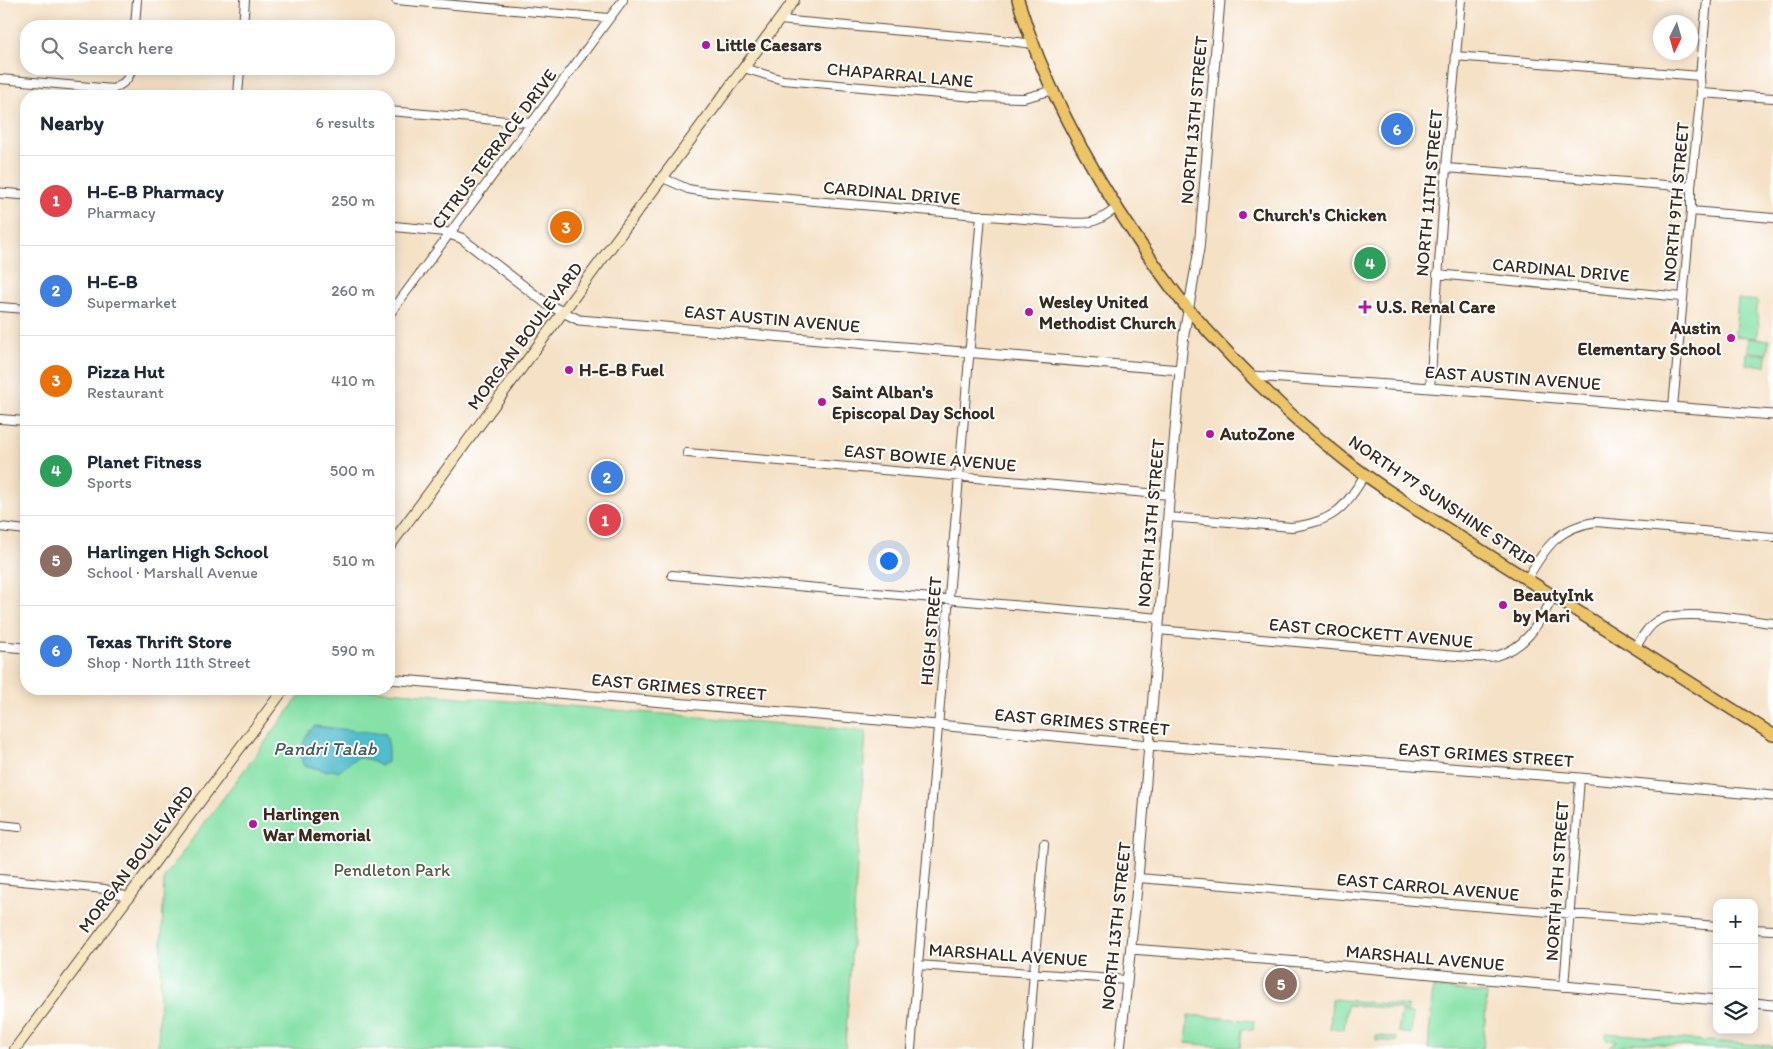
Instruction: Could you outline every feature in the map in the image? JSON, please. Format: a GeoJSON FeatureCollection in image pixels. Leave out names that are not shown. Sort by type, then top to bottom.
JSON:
{"type":"FeatureCollection","features":[{"type":"Feature","properties":{"kind":"main road","name":"MORGAN BOULEVARD"},"geometry":{"type":"LineString","coordinates":[[395,539],[794,0]]}},
{"type":"Feature","properties":{"kind":"main road","name":"NORTH 77 SUNSHINE STRIP"},"geometry":{"type":"LineString","coordinates":[[1018,0],[1054,90],[1085,153],[1116,208],[1188,309],[1251,376],[1310,431],[1365,475],[1773,735]]}},
{"type":"Feature","properties":{"kind":"main road","name":"MORGAN BOULEVARD"},"geometry":{"type":"LineString","coordinates":[[15,1049],[279,695]]}},
{"type":"Feature","properties":{"kind":"street"},"geometry":{"type":"LineString","coordinates":[[135,20],[137,0]]}},
{"type":"Feature","properties":{"kind":"street"},"geometry":{"type":"LineString","coordinates":[[243,20],[245,0]]}},
{"type":"Feature","properties":{"kind":"street"},"geometry":{"type":"LineString","coordinates":[[396,0],[609,18]]}},
{"type":"Feature","properties":{"kind":"street","name":"CITRUS TERRACE DRIVE"},"geometry":{"type":"LineString","coordinates":[[395,307],[623,0]]}},
{"type":"Feature","properties":{"kind":"street","name":"NORTH 13TH STREET"},"geometry":{"type":"LineString","coordinates":[[1120,1049],[1138,878],[1180,370],[1188,309],[1199,249],[1220,0]]}},
{"type":"Feature","properties":{"kind":"street","name":"NORTH 11TH STREET"},"geometry":{"type":"LineString","coordinates":[[1430,388],[1437,274],[1461,0]]}},
{"type":"Feature","properties":{"kind":"street","name":"NORTH 9TH STREET"},"geometry":{"type":"LineString","coordinates":[[1673,407],[1691,212],[1691,188],[1701,93],[1700,76],[1707,0]]}},
{"type":"Feature","properties":{"kind":"street"},"geometry":{"type":"LineString","coordinates":[[780,20],[1034,44]]}},
{"type":"Feature","properties":{"kind":"street"},"geometry":{"type":"LineString","coordinates":[[1455,56],[1700,76]]}},
{"type":"Feature","properties":{"kind":"street","name":"CHAPARRAL LANE"},"geometry":{"type":"LineString","coordinates":[[744,68],[783,80],[974,97],[1024,98],[1054,90]]}},
{"type":"Feature","properties":{"kind":"street"},"geometry":{"type":"LineString","coordinates":[[0,79],[113,89],[125,82],[129,75]]}},
{"type":"Feature","properties":{"kind":"street"},"geometry":{"type":"LineString","coordinates":[[238,90],[240,75]]}},
{"type":"Feature","properties":{"kind":"street"},"geometry":{"type":"LineString","coordinates":[[1701,93],[1773,98]]}},
{"type":"Feature","properties":{"kind":"street"},"geometry":{"type":"LineString","coordinates":[[395,112],[532,123]]}},
{"type":"Feature","properties":{"kind":"street"},"geometry":{"type":"LineString","coordinates":[[1446,168],[1691,188]]}},
{"type":"Feature","properties":{"kind":"street","name":"CARDINAL DRIVE"},"geometry":{"type":"LineString","coordinates":[[663,178],[688,189],[699,191],[1059,222],[1090,223],[1102,220],[1116,208]]}},
{"type":"Feature","properties":{"kind":"street"},"geometry":{"type":"LineString","coordinates":[[0,193],[20,195]]}},
{"type":"Feature","properties":{"kind":"street"},"geometry":{"type":"LineString","coordinates":[[1691,212],[1773,218]]}},
{"type":"Feature","properties":{"kind":"street","name":"HIGH STREET"},"geometry":{"type":"LineString","coordinates":[[911,1049],[981,215]]}},
{"type":"Feature","properties":{"kind":"street","name":"EAST AUSTIN AVENUE"},"geometry":{"type":"LineString","coordinates":[[395,227],[441,231],[461,238],[547,304],[579,320],[1180,370]]}},
{"type":"Feature","properties":{"kind":"street","name":"CARDINAL DRIVE"},"geometry":{"type":"LineString","coordinates":[[1437,274],[1682,296]]}},
{"type":"Feature","properties":{"kind":"street"},"geometry":{"type":"LineString","coordinates":[[0,307],[20,309]]}},
{"type":"Feature","properties":{"kind":"street","name":"EAST AUSTIN AVENUE"},"geometry":{"type":"LineString","coordinates":[[1251,376],[1773,415]]}},
{"type":"Feature","properties":{"kind":"street"},"geometry":{"type":"LineString","coordinates":[[0,419],[20,421]]}},
{"type":"Feature","properties":{"kind":"street","name":"EAST BOWIE AVENUE"},"geometry":{"type":"LineString","coordinates":[[687,453],[1170,495]]}},
{"type":"Feature","properties":{"kind":"street"},"geometry":{"type":"LineString","coordinates":[[1168,517],[1292,527],[1311,524],[1326,519],[1340,510],[1365,475]]}},
{"type":"Feature","properties":{"kind":"street"},"geometry":{"type":"LineString","coordinates":[[1527,579],[1542,553],[1555,539],[1580,524],[1596,522],[1773,537]]}},
{"type":"Feature","properties":{"kind":"street"},"geometry":{"type":"LineString","coordinates":[[0,527],[20,529]]}},
{"type":"Feature","properties":{"kind":"street"},"geometry":{"type":"LineString","coordinates":[[672,576],[1160,618]]}},
{"type":"Feature","properties":{"kind":"street","name":"EAST CROCKETT AVENUE"},"geometry":{"type":"LineString","coordinates":[[1158,630],[1469,657],[1495,657],[1517,646],[1536,629],[1554,596]]}},
{"type":"Feature","properties":{"kind":"street"},"geometry":{"type":"LineString","coordinates":[[1635,648],[1657,621],[1668,617],[1691,615],[1773,623]]}},
{"type":"Feature","properties":{"kind":"street"},"geometry":{"type":"LineString","coordinates":[[0,646],[20,648]]}},
{"type":"Feature","properties":{"kind":"street","name":"EAST GRIMES STREET"},"geometry":{"type":"LineString","coordinates":[[395,680],[938,725],[1149,746],[1580,778],[1773,796]]}},
{"type":"Feature","properties":{"kind":"street","name":"NORTH 9TH STREET"},"geometry":{"type":"LineString","coordinates":[[1564,987],[1580,778]]}},
{"type":"Feature","properties":{"kind":"street"},"geometry":{"type":"LineString","coordinates":[[0,825],[19,827]]}},
{"type":"Feature","properties":{"kind":"street"},"geometry":{"type":"LineString","coordinates":[[1028,1049],[1044,844]]}},
{"type":"Feature","properties":{"kind":"street","name":"EAST CARROL AVENUE"},"geometry":{"type":"LineString","coordinates":[[1138,878],[1713,926]]}},
{"type":"Feature","properties":{"kind":"street"},"geometry":{"type":"LineString","coordinates":[[0,879],[105,889],[127,897]]}},
{"type":"Feature","properties":{"kind":"street"},"geometry":{"type":"LineString","coordinates":[[1758,929],[1773,930]]}},
{"type":"Feature","properties":{"kind":"street","name":"MARSHALL AVENUE"},"geometry":{"type":"LineString","coordinates":[[1131,949],[1300,962],[1713,1000]]}},
{"type":"Feature","properties":{"kind":"street","name":"MARSHALL AVENUE"},"geometry":{"type":"LineString","coordinates":[[918,965],[1127,980]]}},
{"type":"Feature","properties":{"kind":"street"},"geometry":{"type":"LineString","coordinates":[[1758,1004],[1773,1005]]}},
{"type":"Feature","properties":{"kind":"green space"},"geometry":{"type":"Polygon","coordinates":[[[1738,299],[1758,301],[1759,328],[1756,338],[1736,336],[1738,299]]]}},
{"type":"Feature","properties":{"kind":"green space"},"geometry":{"type":"Polygon","coordinates":[[[1749,338],[1769,340],[1767,354],[1748,351],[1749,338]]]}},
{"type":"Feature","properties":{"kind":"green space"},"geometry":{"type":"Polygon","coordinates":[[[1747,353],[1767,355],[1766,366],[1746,364],[1747,353]]]}},
{"type":"Feature","properties":{"kind":"green space","name":"Pendleton Park"},"geometry":{"type":"Polygon","coordinates":[[[395,692],[866,731],[845,1049],[158,1049],[164,877],[300,695],[395,695],[395,692]]]}},
{"type":"Feature","properties":{"kind":"green space"},"geometry":{"type":"Polygon","coordinates":[[[1433,988],[1487,993],[1483,1049],[1428,1049],[1433,988]]]}},
{"type":"Feature","properties":{"kind":"green space"},"geometry":{"type":"Polygon","coordinates":[[[1332,999],[1408,1006],[1408,1012],[1400,1011],[1400,1009],[1347,1005],[1344,1030],[1330,1029],[1332,999]]]}},
{"type":"Feature","properties":{"kind":"green space"},"geometry":{"type":"Polygon","coordinates":[[[1401,1013],[1413,1014],[1411,1034],[1398,1032],[1401,1013]]]}},
{"type":"Feature","properties":{"kind":"green space"},"geometry":{"type":"Polygon","coordinates":[[[1188,1015],[1254,1021],[1253,1030],[1242,1029],[1240,1048],[1185,1043],[1188,1015]]]}},
{"type":"Feature","properties":{"kind":"green space"},"geometry":{"type":"Polygon","coordinates":[[[1606,1033],[1773,1046],[1773,1049],[1716,1049],[1639,1042],[1607,1049],[1617,1041],[1606,1039],[1606,1033]]]}},
{"type":"Feature","properties":{"kind":"green space"},"geometry":{"type":"Polygon","coordinates":[[[1376,1036],[1396,1037],[1396,1042],[1376,1040],[1376,1036]]]}},
{"type":"Feature","properties":{"kind":"water","name":"Pandri Talab"},"geometry":{"type":"Polygon","coordinates":[[[315,726],[386,734],[389,748],[387,762],[380,766],[368,759],[360,758],[353,760],[338,772],[303,765],[303,744],[308,733],[315,726]]]}},
{"type":"Feature","properties":{"kind":"place","name":"Little Caesars"},"geometry":{"type":"Point","coordinates":[706,45]}},
{"type":"Feature","properties":{"kind":"place","name":"Texas Thrift Store"},"geometry":{"type":"Point","coordinates":[1397,129]}},
{"type":"Feature","properties":{"kind":"place","name":"Church's Chicken"},"geometry":{"type":"Point","coordinates":[1243,215]}},
{"type":"Feature","properties":{"kind":"place","name":"Pizza Hut"},"geometry":{"type":"Point","coordinates":[566,227]}},
{"type":"Feature","properties":{"kind":"place","name":"Planet Fitness"},"geometry":{"type":"Point","coordinates":[1370,263]}},
{"type":"Feature","properties":{"kind":"place","name":"U.S. Renal Care"},"geometry":{"type":"Point","coordinates":[1365,307]}},
{"type":"Feature","properties":{"kind":"place","name":"Wesley United Methodist Church"},"geometry":{"type":"Point","coordinates":[1029,312]}},
{"type":"Feature","properties":{"kind":"place","name":"Austin Elementary School"},"geometry":{"type":"Point","coordinates":[1731,338]}},
{"type":"Feature","properties":{"kind":"place","name":"H-E-B Fuel"},"geometry":{"type":"Point","coordinates":[569,370]}},
{"type":"Feature","properties":{"kind":"place","name":"Saint Alban's Episcopal Day School"},"geometry":{"type":"Point","coordinates":[822,402]}},
{"type":"Feature","properties":{"kind":"place","name":"AutoZone"},"geometry":{"type":"Point","coordinates":[1210,434]}},
{"type":"Feature","properties":{"kind":"place","name":"H-E-B"},"geometry":{"type":"Point","coordinates":[607,477]}},
{"type":"Feature","properties":{"kind":"place","name":"H-E-B Pharmacy"},"geometry":{"type":"Point","coordinates":[605,520]}},
{"type":"Feature","properties":{"kind":"place","name":"BeautyInk by Mari"},"geometry":{"type":"Point","coordinates":[1503,605]}},
{"type":"Feature","properties":{"kind":"place","name":"Harlingen War Memorial"},"geometry":{"type":"Point","coordinates":[253,824]}},
{"type":"Feature","properties":{"kind":"place","name":"Harlingen High School"},"geometry":{"type":"Point","coordinates":[1281,984]}}]}
